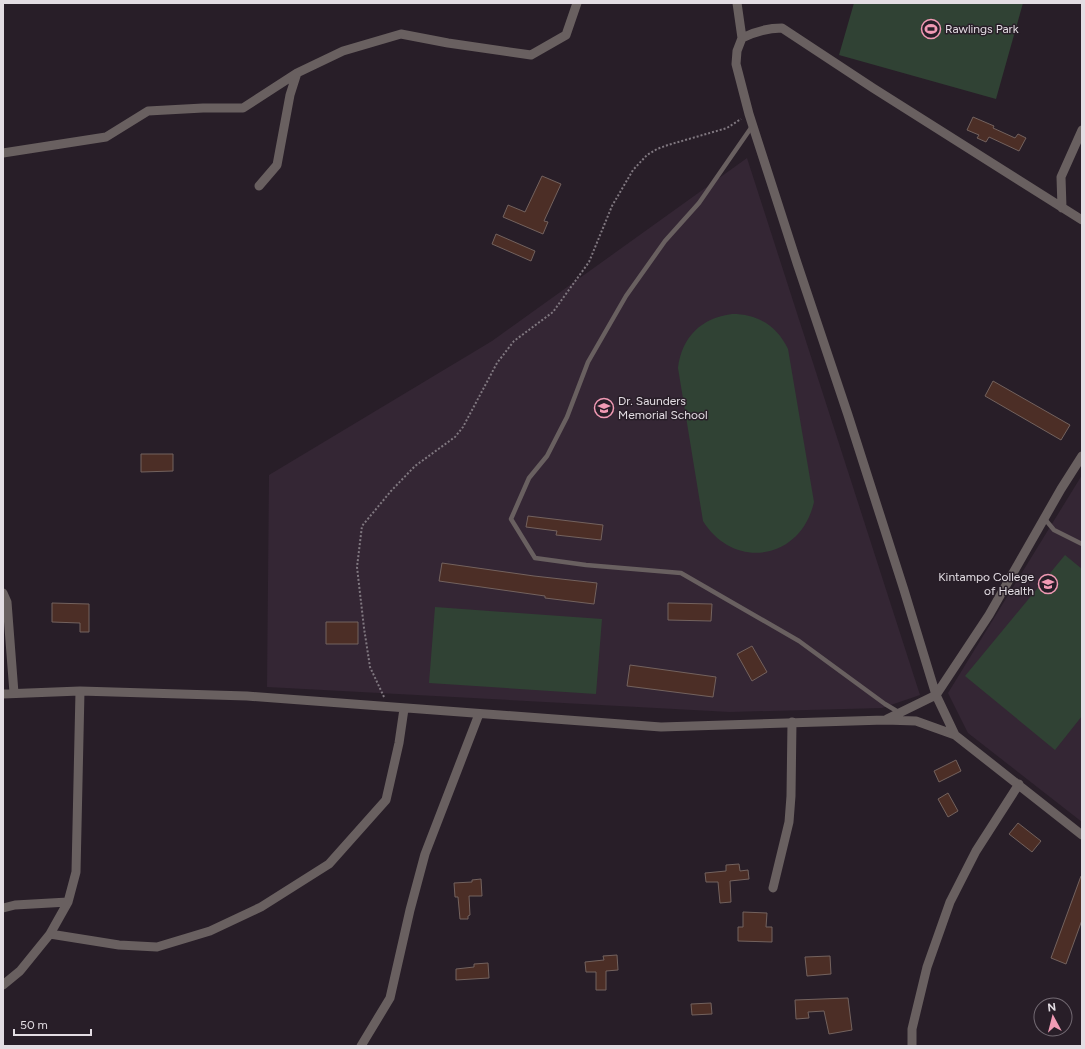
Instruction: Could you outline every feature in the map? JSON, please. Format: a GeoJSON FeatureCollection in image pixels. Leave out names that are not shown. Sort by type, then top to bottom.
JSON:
{"type":"FeatureCollection","features":[{"type":"Feature","properties":{"kind":"street"},"geometry":{"type":"LineString","coordinates":[[3,153],[106,137],[148,111],[203,108],[243,108],[297,74],[343,51],[401,34],[448,43],[530,55],[566,35],[577,3]]}},
{"type":"Feature","properties":{"kind":"street"},"geometry":{"type":"LineString","coordinates":[[737,3],[742,38],[737,51],[736,64],[749,114],[799,270],[853,430],[936,695],[954,734]]}},
{"type":"Feature","properties":{"kind":"street"},"geometry":{"type":"LineString","coordinates":[[742,38],[754,32],[768,28],[782,28],[872,88],[1082,220]]}},
{"type":"Feature","properties":{"kind":"street"},"geometry":{"type":"LineString","coordinates":[[259,186],[277,165],[290,95],[297,74]]}},
{"type":"Feature","properties":{"kind":"street"},"geometry":{"type":"LineString","coordinates":[[1062,208],[1061,177],[1082,130]]}},
{"type":"Feature","properties":{"kind":"street"},"geometry":{"type":"LineString","coordinates":[[885,720],[936,695],[988,614],[1082,456]]}},
{"type":"Feature","properties":{"kind":"street"},"geometry":{"type":"LineString","coordinates":[[3,593],[7,602],[14,693]]}},
{"type":"Feature","properties":{"kind":"street"},"geometry":{"type":"LineString","coordinates":[[3,984],[20,972],[50,934],[68,902],[76,872],[80,692]]}},
{"type":"Feature","properties":{"kind":"street"},"geometry":{"type":"LineString","coordinates":[[3,694],[80,692],[247,696],[404,709],[661,727],[726,726],[792,722],[885,720],[916,721],[954,734],[1082,835]]}},
{"type":"Feature","properties":{"kind":"street"},"geometry":{"type":"LineString","coordinates":[[50,934],[119,945],[157,946],[210,931],[261,907],[329,864],[386,800],[399,743],[404,709]]}},
{"type":"Feature","properties":{"kind":"street"},"geometry":{"type":"LineString","coordinates":[[361,1046],[390,998],[410,910],[425,854],[479,714]]}},
{"type":"Feature","properties":{"kind":"street"},"geometry":{"type":"LineString","coordinates":[[773,888],[789,822],[791,796],[792,722]]}},
{"type":"Feature","properties":{"kind":"street"},"geometry":{"type":"LineString","coordinates":[[912,1046],[912,1029],[927,967],[950,902],[976,851],[1019,784]]}},
{"type":"Feature","properties":{"kind":"street"},"geometry":{"type":"LineString","coordinates":[[3,908],[15,905],[68,902]]}},
{"type":"Feature","properties":{"kind":"lane"},"geometry":{"type":"LineString","coordinates":[[753,125],[699,203],[665,241],[626,296],[588,362],[567,416],[547,456],[529,478],[511,519],[535,558],[681,572],[799,641],[885,704],[900,713]]}},
{"type":"Feature","properties":{"kind":"lane"},"geometry":{"type":"LineString","coordinates":[[1044,518],[1054,530],[1082,544]]}},
{"type":"Feature","properties":{"kind":"path"},"geometry":{"type":"LineString","coordinates":[[388,707],[370,667],[364,628],[357,567],[362,526],[391,490],[415,466],[455,437],[463,427],[496,363],[514,341],[553,312],[589,262],[612,206],[633,170],[647,155],[656,149],[727,128],[749,114]]}},
{"type":"Feature","properties":{"kind":"shaded area","name":"Dr. Saunders Memorial School"},"geometry":{"type":"Polygon","coordinates":[[[747,158],[920,695],[882,708],[730,712],[267,687],[269,475],[492,341],[747,158]]]}},
{"type":"Feature","properties":{"kind":"shaded area","name":"Kintampo College of Health"},"geometry":{"type":"Polygon","coordinates":[[[1082,475],[1082,822],[968,733],[948,693],[1082,475]]]}},
{"type":"Feature","properties":{"kind":"green space","name":"Rawlings Park"},"geometry":{"type":"Polygon","coordinates":[[[854,3],[1023,3],[996,99],[839,55],[854,3]]]}},
{"type":"Feature","properties":{"kind":"green space"},"geometry":{"type":"Polygon","coordinates":[[[732,314],[750,316],[766,323],[784,341],[788,349],[814,502],[807,522],[796,536],[781,547],[765,552],[748,552],[732,547],[716,537],[703,521],[678,368],[684,347],[695,331],[711,320],[732,314]]]}},
{"type":"Feature","properties":{"kind":"green space"},"geometry":{"type":"Polygon","coordinates":[[[1065,555],[1082,569],[1082,716],[1055,750],[965,676],[1065,555]]]}},
{"type":"Feature","properties":{"kind":"green space"},"geometry":{"type":"Polygon","coordinates":[[[435,607],[602,619],[596,694],[429,683],[435,607]]]}},
{"type":"Feature","properties":{"kind":"building"},"geometry":{"type":"Polygon","coordinates":[[[973,117],[994,126],[993,128],[1015,138],[1018,134],[1026,138],[1019,151],[989,137],[986,142],[977,138],[979,135],[967,130],[973,117]]]}},
{"type":"Feature","properties":{"kind":"building"},"geometry":{"type":"Polygon","coordinates":[[[542,176],[561,184],[544,221],[548,222],[543,234],[503,217],[508,205],[525,212],[542,176]]]}},
{"type":"Feature","properties":{"kind":"building"},"geometry":{"type":"Polygon","coordinates":[[[496,234],[535,251],[531,261],[492,244],[496,234]]]}},
{"type":"Feature","properties":{"kind":"building"},"geometry":{"type":"Polygon","coordinates":[[[993,381],[1070,425],[1061,440],[985,396],[993,381]]]}},
{"type":"Feature","properties":{"kind":"building"},"geometry":{"type":"Polygon","coordinates":[[[141,454],[173,454],[173,471],[141,472],[141,454]]]}},
{"type":"Feature","properties":{"kind":"building"},"geometry":{"type":"Polygon","coordinates":[[[528,516],[603,525],[601,540],[556,535],[557,531],[526,527],[528,516]]]}},
{"type":"Feature","properties":{"kind":"building"},"geometry":{"type":"Polygon","coordinates":[[[442,563],[597,583],[594,604],[545,598],[545,596],[439,581],[442,563]]]}},
{"type":"Feature","properties":{"kind":"building"},"geometry":{"type":"Polygon","coordinates":[[[52,603],[89,604],[89,632],[80,632],[80,623],[52,622],[52,603]]]}},
{"type":"Feature","properties":{"kind":"building"},"geometry":{"type":"Polygon","coordinates":[[[668,603],[712,604],[711,621],[668,620],[668,603]]]}},
{"type":"Feature","properties":{"kind":"building"},"geometry":{"type":"Polygon","coordinates":[[[326,622],[358,622],[358,644],[326,644],[326,622]]]}},
{"type":"Feature","properties":{"kind":"building"},"geometry":{"type":"Polygon","coordinates":[[[752,646],[767,672],[752,681],[737,654],[752,646]]]}},
{"type":"Feature","properties":{"kind":"building"},"geometry":{"type":"Polygon","coordinates":[[[630,665],[716,677],[713,697],[627,686],[630,665]]]}},
{"type":"Feature","properties":{"kind":"building"},"geometry":{"type":"Polygon","coordinates":[[[956,760],[961,771],[939,782],[934,771],[956,760]]]}},
{"type":"Feature","properties":{"kind":"building"},"geometry":{"type":"Polygon","coordinates":[[[948,793],[958,811],[948,817],[938,799],[948,793]]]}},
{"type":"Feature","properties":{"kind":"building"},"geometry":{"type":"Polygon","coordinates":[[[1018,823],[1041,841],[1032,852],[1009,834],[1018,823]]]}},
{"type":"Feature","properties":{"kind":"building"},"geometry":{"type":"Polygon","coordinates":[[[739,864],[740,871],[748,870],[749,879],[730,881],[731,902],[720,903],[718,882],[706,882],[705,873],[726,871],[726,865],[739,864]]]}},
{"type":"Feature","properties":{"kind":"building"},"geometry":{"type":"Polygon","coordinates":[[[1081,876],[1082,920],[1066,964],[1051,958],[1081,876]]]}},
{"type":"Feature","properties":{"kind":"building"},"geometry":{"type":"Polygon","coordinates":[[[481,879],[482,896],[469,896],[470,915],[468,916],[468,919],[460,919],[458,897],[455,897],[454,883],[472,882],[472,880],[481,879]]]}},
{"type":"Feature","properties":{"kind":"building"},"geometry":{"type":"Polygon","coordinates":[[[743,912],[767,913],[766,927],[772,927],[772,942],[738,941],[738,927],[743,927],[743,912]]]}},
{"type":"Feature","properties":{"kind":"building"},"geometry":{"type":"Polygon","coordinates":[[[617,955],[618,970],[606,971],[606,990],[596,990],[596,972],[586,972],[585,962],[604,960],[603,956],[617,955]]]}},
{"type":"Feature","properties":{"kind":"building"},"geometry":{"type":"Polygon","coordinates":[[[830,956],[831,974],[807,976],[805,957],[830,956]]]}},
{"type":"Feature","properties":{"kind":"building"},"geometry":{"type":"Polygon","coordinates":[[[488,963],[489,978],[456,980],[456,969],[474,967],[474,964],[488,963]]]}},
{"type":"Feature","properties":{"kind":"building"},"geometry":{"type":"Polygon","coordinates":[[[848,998],[852,1030],[829,1034],[824,1011],[808,1012],[809,1018],[796,1019],[795,1000],[848,998]]]}},
{"type":"Feature","properties":{"kind":"building"},"geometry":{"type":"Polygon","coordinates":[[[711,1003],[712,1014],[692,1015],[691,1004],[711,1003]]]}},
{"type":"Feature","properties":{"kind":"place","name":"Rawlings Park"},"geometry":{"type":"Point","coordinates":[931,29]}},
{"type":"Feature","properties":{"kind":"place","name":"Dr. Saunders Memorial School"},"geometry":{"type":"Point","coordinates":[604,408]}},
{"type":"Feature","properties":{"kind":"place","name":"Kintampo College of Health"},"geometry":{"type":"Point","coordinates":[1048,584]}}]}
